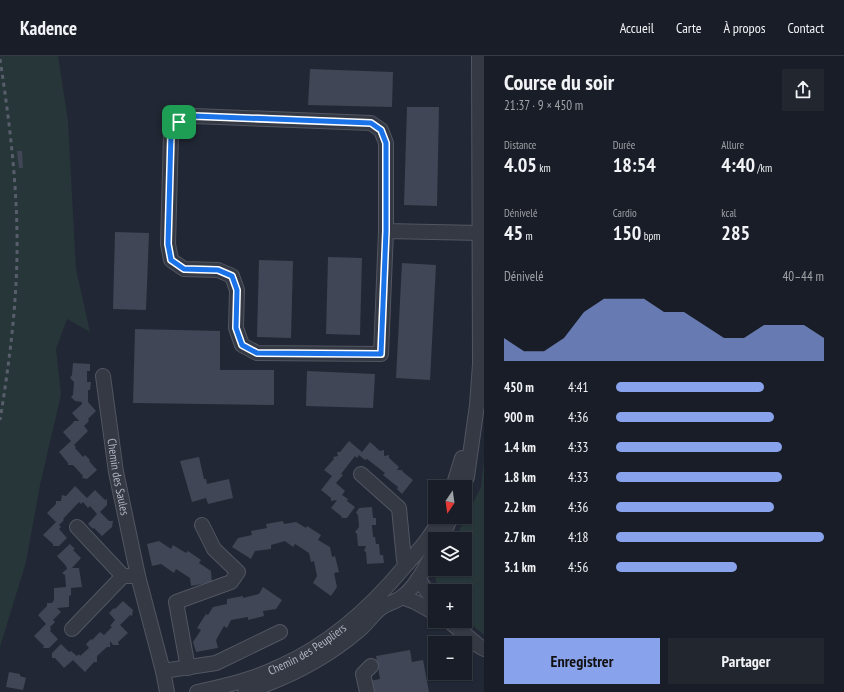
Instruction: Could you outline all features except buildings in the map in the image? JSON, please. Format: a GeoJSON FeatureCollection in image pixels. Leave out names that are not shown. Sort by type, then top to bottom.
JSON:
{"type":"FeatureCollection","features":[{"type":"Feature","properties":{"kind":"street"},"geometry":{"type":"LineString","coordinates":[[466,480],[477,405],[480,364],[482,108],[479,56]]}},
{"type":"Feature","properties":{"kind":"street"},"geometry":{"type":"LineString","coordinates":[[194,116],[371,123],[381,130],[386,143],[386,231],[381,354],[257,353],[242,345],[236,328],[237,290],[232,276],[218,270],[184,269],[171,260],[168,244],[171,134],[179,122],[194,116]]}},
{"type":"Feature","properties":{"kind":"street"},"geometry":{"type":"LineString","coordinates":[[386,231],[480,234]]}},
{"type":"Feature","properties":{"kind":"street","name":"Chemin des Saules"},"geometry":{"type":"LineString","coordinates":[[103,376],[116,472],[138,576],[167,692]]}},
{"type":"Feature","properties":{"kind":"street"},"geometry":{"type":"LineString","coordinates":[[455,480],[477,405]]}},
{"type":"Feature","properties":{"kind":"street"},"geometry":{"type":"LineString","coordinates":[[361,474],[399,508],[404,560],[402,597],[428,609]]}},
{"type":"Feature","properties":{"kind":"street","name":"Chemin des Peupliers"},"geometry":{"type":"LineString","coordinates":[[197,692],[221,687],[281,666],[318,646],[343,628],[375,600],[404,568],[429,537],[437,524]]}},
{"type":"Feature","properties":{"kind":"street"},"geometry":{"type":"LineString","coordinates":[[188,668],[176,602],[231,582],[238,572],[214,549],[202,525]]}},
{"type":"Feature","properties":{"kind":"street"},"geometry":{"type":"LineString","coordinates":[[77,527],[123,576]]}},
{"type":"Feature","properties":{"kind":"street","name":"Chemin des Peupliers"},"geometry":{"type":"LineString","coordinates":[[244,692],[259,688],[312,664],[327,654],[357,632],[381,608],[402,597],[418,579],[428,562]]}},
{"type":"Feature","properties":{"kind":"street"},"geometry":{"type":"LineString","coordinates":[[404,568],[418,579],[428,593]]}},
{"type":"Feature","properties":{"kind":"street"},"geometry":{"type":"LineString","coordinates":[[72,629],[123,576],[138,576]]}},
{"type":"Feature","properties":{"kind":"street"},"geometry":{"type":"LineString","coordinates":[[457,628],[484,649]]}},
{"type":"Feature","properties":{"kind":"street"},"geometry":{"type":"LineString","coordinates":[[163,672],[216,663],[280,632]]}},
{"type":"Feature","properties":{"kind":"street"},"geometry":{"type":"LineString","coordinates":[[367,692],[363,674],[371,666]]}},
{"type":"Feature","properties":{"kind":"shaded area"},"geometry":{"type":"Polygon","coordinates":[[[0,56],[58,56],[68,121],[76,269],[90,332],[67,319],[56,349],[61,395],[40,485],[26,562],[0,647],[0,56]]]}},
{"type":"Feature","properties":{"kind":"shaded area"},"geometry":{"type":"Polygon","coordinates":[[[484,458],[484,635],[472,625],[472,584],[437,584],[435,576],[472,576],[472,532],[458,532],[462,524],[472,524],[472,505],[481,487],[484,458]]]}},
{"type":"Feature","properties":{"kind":"railway"},"geometry":{"type":"LineString","coordinates":[[0,59],[13,158],[17,231],[12,338],[0,420]]}},
{"type":"Feature","properties":{"kind":"route"},"geometry":{"type":"LineString","coordinates":[[194,116],[371,123],[381,130],[386,143],[386,231],[381,354],[257,353],[242,345],[236,328],[237,290],[232,276],[218,270],[184,269],[171,260],[168,244],[171,134],[179,122],[194,116]]}}]}
